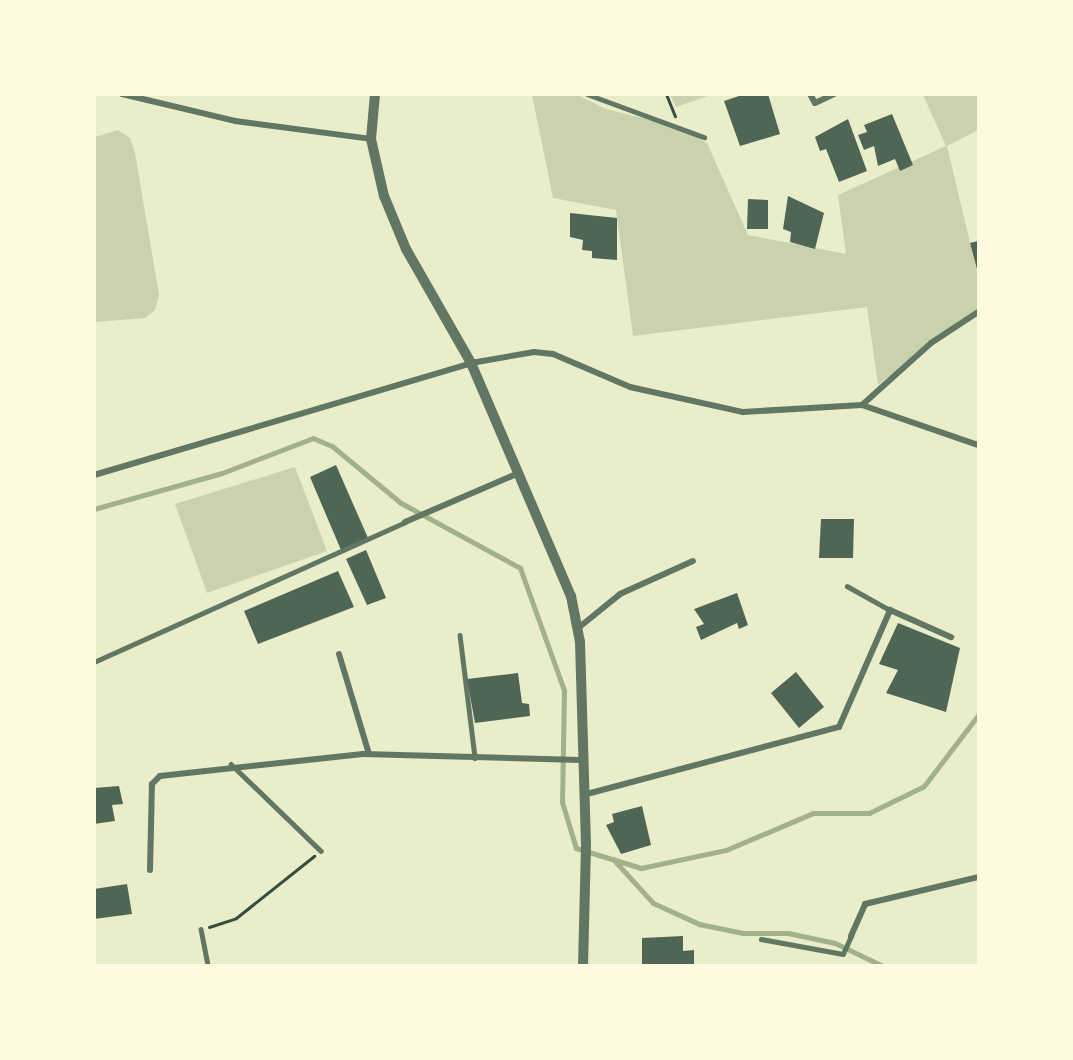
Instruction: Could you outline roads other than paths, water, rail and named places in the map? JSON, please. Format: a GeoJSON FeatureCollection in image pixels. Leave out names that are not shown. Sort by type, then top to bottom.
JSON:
{"type":"FeatureCollection","features":[{"type":"Feature","properties":{"kind":"street"},"geometry":{"type":"LineString","coordinates":[[122,94],[235,121],[371,139]]}},
{"type":"Feature","properties":{"kind":"street"},"geometry":{"type":"LineString","coordinates":[[375,94],[371,139],[384,196],[406,249],[471,363],[571,596],[577,629],[576,760],[582,795],[586,845],[583,966]]}},
{"type":"Feature","properties":{"kind":"street"},"geometry":{"type":"LineString","coordinates":[[810,94],[815,103],[834,94]]}},
{"type":"Feature","properties":{"kind":"street"},"geometry":{"type":"LineString","coordinates":[[862,405],[931,343],[978,312]]}},
{"type":"Feature","properties":{"kind":"street"},"geometry":{"type":"LineString","coordinates":[[94,476],[471,363],[511,354],[553,354],[630,387],[743,412],[862,405],[978,445]]}},
{"type":"Feature","properties":{"kind":"street"},"geometry":{"type":"LineString","coordinates":[[405,522],[519,473]]}},
{"type":"Feature","properties":{"kind":"street"},"geometry":{"type":"LineString","coordinates":[[577,629],[620,594],[693,561]]}},
{"type":"Feature","properties":{"kind":"street"},"geometry":{"type":"LineString","coordinates":[[582,795],[839,727],[890,610],[951,637]]}},
{"type":"Feature","properties":{"kind":"street"},"geometry":{"type":"LineString","coordinates":[[339,654],[369,754]]}},
{"type":"Feature","properties":{"kind":"street"},"geometry":{"type":"LineString","coordinates":[[150,870],[155,779],[231,764],[369,754],[576,760]]}},
{"type":"Feature","properties":{"kind":"street"},"geometry":{"type":"LineString","coordinates":[[851,936],[865,904],[978,877]]}},
{"type":"Feature","properties":{"kind":"lane"},"geometry":{"type":"LineString","coordinates":[[587,94],[678,124],[704,137]]}},
{"type":"Feature","properties":{"kind":"lane"},"geometry":{"type":"LineString","coordinates":[[94,662],[405,522]]}},
{"type":"Feature","properties":{"kind":"lane"},"geometry":{"type":"LineString","coordinates":[[847,586],[890,610]]}},
{"type":"Feature","properties":{"kind":"lane"},"geometry":{"type":"LineString","coordinates":[[460,635],[475,758]]}},
{"type":"Feature","properties":{"kind":"lane"},"geometry":{"type":"LineString","coordinates":[[231,764],[321,851]]}},
{"type":"Feature","properties":{"kind":"lane"},"geometry":{"type":"LineString","coordinates":[[201,930],[208,966]]}},
{"type":"Feature","properties":{"kind":"lane"},"geometry":{"type":"LineString","coordinates":[[761,939],[843,954],[851,936]]}},
{"type":"Feature","properties":{"kind":"waterway"},"geometry":{"type":"LineString","coordinates":[[94,509],[222,473],[313,438],[332,446],[401,503],[520,568],[564,690],[562,802],[576,848],[641,868],[726,850],[813,813],[869,813],[924,786],[978,715]]}},
{"type":"Feature","properties":{"kind":"waterway"},"geometry":{"type":"LineString","coordinates":[[613,859],[653,903],[699,924],[743,933],[788,933],[835,943],[883,966]]}}]}
